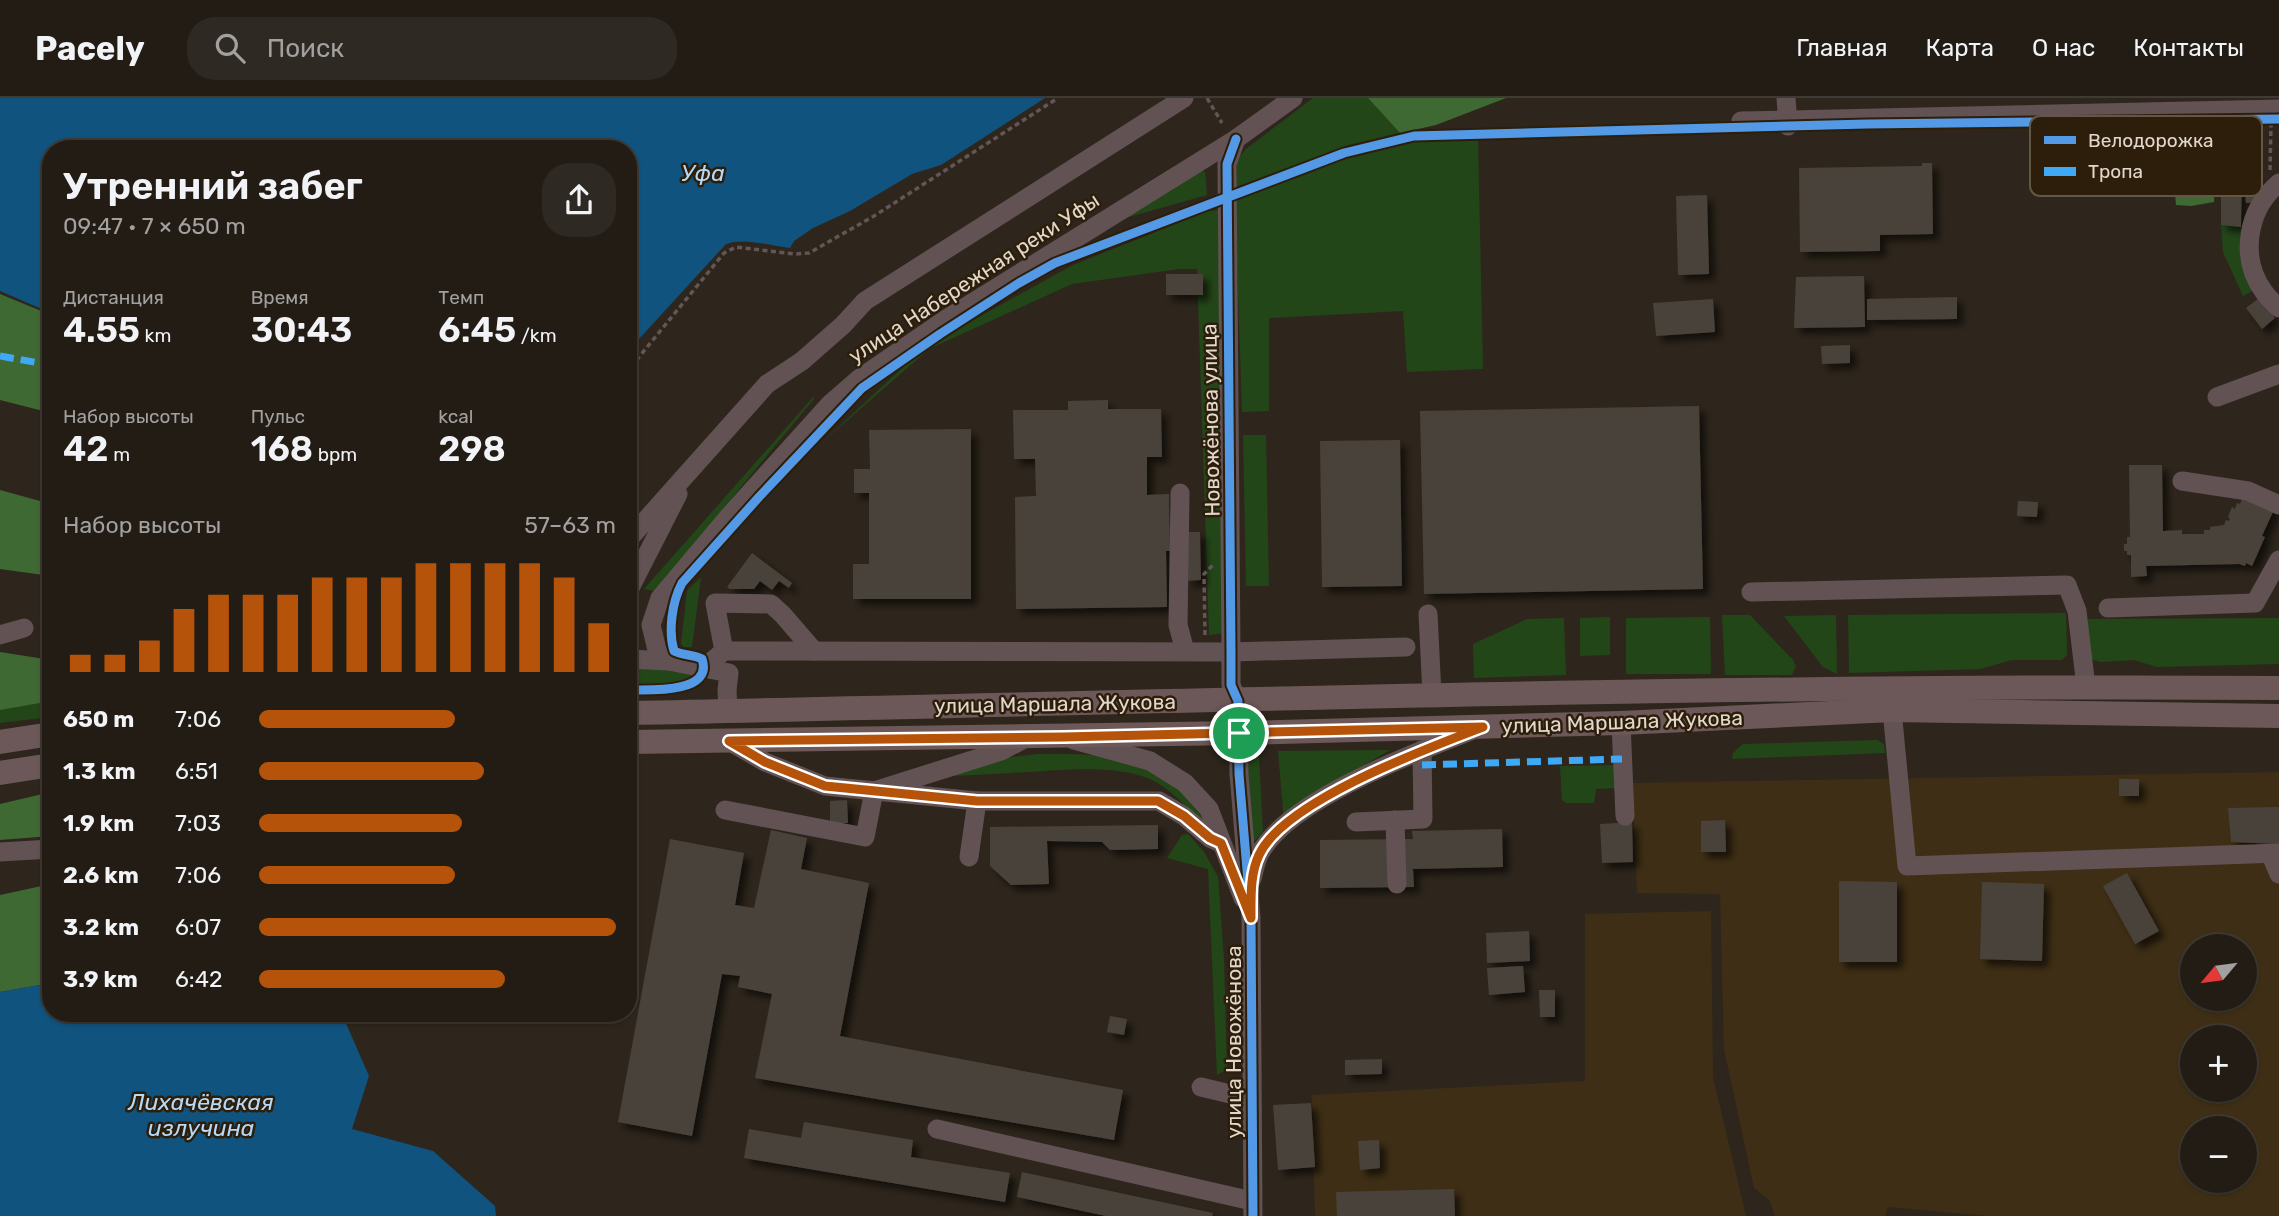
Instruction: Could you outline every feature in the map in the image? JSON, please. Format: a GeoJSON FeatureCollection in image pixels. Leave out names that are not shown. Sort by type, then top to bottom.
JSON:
{"type":"FeatureCollection","features":[{"type":"Feature","properties":{"kind":"main road","name":"улица Маршала Жукова"},"geometry":{"type":"LineString","coordinates":[[637,713],[1627,690],[2279,688]]}},
{"type":"Feature","properties":{"kind":"main road","name":"улица Маршала Жукова"},"geometry":{"type":"LineString","coordinates":[[637,742],[1026,738],[1483,727],[1892,710],[2279,716]]}},
{"type":"Feature","properties":{"kind":"main road"},"geometry":{"type":"LineString","coordinates":[[0,742],[42,735]]}},
{"type":"Feature","properties":{"kind":"main road"},"geometry":{"type":"LineString","coordinates":[[0,772],[42,766]]}},
{"type":"Feature","properties":{"kind":"street"},"geometry":{"type":"LineString","coordinates":[[637,530],[767,384],[802,361],[843,325],[864,301],[1184,98]]}},
{"type":"Feature","properties":{"kind":"street","name":"улица Набережная реки Уфы"},"geometry":{"type":"LineString","coordinates":[[670,661],[659,654],[650,625],[660,598],[729,516],[829,405],[860,378],[946,318],[1236,139],[1293,98]]}},
{"type":"Feature","properties":{"kind":"street"},"geometry":{"type":"LineString","coordinates":[[1786,98],[1788,123]]}},
{"type":"Feature","properties":{"kind":"street"},"geometry":{"type":"LineString","coordinates":[[1741,121],[1788,123],[2094,105],[2228,109],[2277,116]]}},
{"type":"Feature","properties":{"kind":"street","name":"Новожёнова улица"},"geometry":{"type":"LineString","coordinates":[[1236,139],[1227,164],[1231,685],[1238,701]]}},
{"type":"Feature","properties":{"kind":"street"},"geometry":{"type":"LineString","coordinates":[[2274,187],[2255,214],[2249,240],[2252,267],[2263,292],[2279,308]]}},
{"type":"Feature","properties":{"kind":"street"},"geometry":{"type":"LineString","coordinates":[[2217,397],[2279,374]]}},
{"type":"Feature","properties":{"kind":"street"},"geometry":{"type":"LineString","coordinates":[[637,574],[691,468]]}},
{"type":"Feature","properties":{"kind":"street"},"geometry":{"type":"LineString","coordinates":[[2182,481],[2248,491],[2279,505]]}},
{"type":"Feature","properties":{"kind":"street"},"geometry":{"type":"LineString","coordinates":[[1180,493],[1178,625],[1185,651]]}},
{"type":"Feature","properties":{"kind":"street"},"geometry":{"type":"LineString","coordinates":[[2108,608],[2255,603],[2279,560]]}},
{"type":"Feature","properties":{"kind":"street"},"geometry":{"type":"LineString","coordinates":[[1751,592],[2067,585],[2077,611],[2086,687]]}},
{"type":"Feature","properties":{"kind":"street"},"geometry":{"type":"LineString","coordinates":[[723,651],[715,603],[771,604],[814,651]]}},
{"type":"Feature","properties":{"kind":"street"},"geometry":{"type":"LineString","coordinates":[[1428,614],[1432,695]]}},
{"type":"Feature","properties":{"kind":"street"},"geometry":{"type":"LineString","coordinates":[[0,635],[24,628]]}},
{"type":"Feature","properties":{"kind":"street"},"geometry":{"type":"LineString","coordinates":[[705,667],[723,651],[1231,652],[1406,646]]}},
{"type":"Feature","properties":{"kind":"street"},"geometry":{"type":"LineString","coordinates":[[637,659],[670,661],[729,673],[728,711]]}},
{"type":"Feature","properties":{"kind":"street","name":"улица Новожёнова"},"geometry":{"type":"LineString","coordinates":[[1238,701],[1239,774],[1251,918],[1252,1209]]}},
{"type":"Feature","properties":{"kind":"street"},"geometry":{"type":"LineString","coordinates":[[1892,710],[1907,866],[2209,854],[2275,854],[2279,874]]}},
{"type":"Feature","properties":{"kind":"street"},"geometry":{"type":"LineString","coordinates":[[1621,723],[1625,816]]}},
{"type":"Feature","properties":{"kind":"street"},"geometry":{"type":"LineString","coordinates":[[1251,918],[1252,879],[1259,854],[1277,831],[1315,803],[1355,781],[1422,750],[1483,727]]}},
{"type":"Feature","properties":{"kind":"street"},"geometry":{"type":"LineString","coordinates":[[1064,737],[1150,761],[1185,783],[1209,809],[1251,918]]}},
{"type":"Feature","properties":{"kind":"street"},"geometry":{"type":"LineString","coordinates":[[874,791],[1001,751],[1026,738]]}},
{"type":"Feature","properties":{"kind":"street"},"geometry":{"type":"LineString","coordinates":[[729,741],[765,762],[825,786],[977,801],[1158,801],[1221,843]]}},
{"type":"Feature","properties":{"kind":"street"},"geometry":{"type":"LineString","coordinates":[[1356,822],[1423,819],[1422,750]]}},
{"type":"Feature","properties":{"kind":"street"},"geometry":{"type":"LineString","coordinates":[[725,810],[864,837],[874,791]]}},
{"type":"Feature","properties":{"kind":"street"},"geometry":{"type":"LineString","coordinates":[[969,857],[977,801]]}},
{"type":"Feature","properties":{"kind":"street"},"geometry":{"type":"LineString","coordinates":[[1395,820],[1397,884]]}},
{"type":"Feature","properties":{"kind":"street"},"geometry":{"type":"LineString","coordinates":[[0,852],[42,850]]}},
{"type":"Feature","properties":{"kind":"street"},"geometry":{"type":"LineString","coordinates":[[1201,1087],[1251,1099]]}},
{"type":"Feature","properties":{"kind":"street"},"geometry":{"type":"LineString","coordinates":[[937,1129],[1252,1209]]}},
{"type":"Feature","properties":{"kind":"path"},"geometry":{"type":"LineString","coordinates":[[637,360],[724,253],[736,247],[795,254],[809,253],[874,216],[1058,98]]}},
{"type":"Feature","properties":{"kind":"path"},"geometry":{"type":"LineString","coordinates":[[1206,98],[1222,122]]}},
{"type":"Feature","properties":{"kind":"path"},"geometry":{"type":"LineString","coordinates":[[2274,187],[2277,116]]}},
{"type":"Feature","properties":{"kind":"shaded area"},"geometry":{"type":"Polygon","coordinates":[[[2279,772],[2279,1216],[1988,1216],[1888,1207],[1885,1216],[1775,1216],[1770,1201],[1754,1188],[1724,1049],[1720,894],[1637,893],[1632,783],[2279,772]]]}},
{"type":"Feature","properties":{"kind":"shaded area"},"geometry":{"type":"Polygon","coordinates":[[[1711,911],[1713,1077],[1746,1216],[1315,1216],[1312,1095],[1585,1081],[1585,914],[1711,911]]]}},
{"type":"Feature","properties":{"kind":"green space"},"geometry":{"type":"Polygon","coordinates":[[[1313,98],[1368,98],[1400,133],[1349,145],[1236,187],[1237,160],[1246,149],[1313,98]]]}},
{"type":"Feature","properties":{"kind":"green space"},"geometry":{"type":"Polygon","coordinates":[[[1368,98],[1506,98],[1436,125],[1400,133],[1368,98]]]}},
{"type":"Feature","properties":{"kind":"green space"},"geometry":{"type":"Polygon","coordinates":[[[1414,139],[1478,140],[1483,369],[1407,372],[1403,311],[1269,318],[1269,411],[1242,412],[1235,199],[1345,157],[1414,139]]]}},
{"type":"Feature","properties":{"kind":"green space"},"geometry":{"type":"Polygon","coordinates":[[[1199,170],[1205,172],[1207,195],[1118,220],[1199,170]]]}},
{"type":"Feature","properties":{"kind":"green space"},"geometry":{"type":"Polygon","coordinates":[[[2175,196],[2214,196],[2214,202],[2191,206],[2176,205],[2175,196]]]}},
{"type":"Feature","properties":{"kind":"green space"},"geometry":{"type":"Polygon","coordinates":[[[1219,210],[1225,633],[1209,635],[1197,269],[1179,269],[1072,284],[929,349],[819,445],[926,346],[1073,265],[1208,211],[1219,210]]]}},
{"type":"Feature","properties":{"kind":"green space"},"geometry":{"type":"Polygon","coordinates":[[[2221,225],[2241,227],[2245,253],[2257,288],[2243,296],[2223,252],[2221,225]]]}},
{"type":"Feature","properties":{"kind":"green space"},"geometry":{"type":"Polygon","coordinates":[[[0,294],[42,311],[42,411],[0,400],[0,294]]]}},
{"type":"Feature","properties":{"kind":"green space"},"geometry":{"type":"Polygon","coordinates":[[[815,395],[655,591],[644,589],[815,395]]]}},
{"type":"Feature","properties":{"kind":"green space"},"geometry":{"type":"Polygon","coordinates":[[[1243,435],[1266,435],[1269,586],[1246,586],[1243,435]]]}},
{"type":"Feature","properties":{"kind":"green space"},"geometry":{"type":"Polygon","coordinates":[[[0,490],[42,502],[42,575],[0,569],[0,490]]]}},
{"type":"Feature","properties":{"kind":"green space"},"geometry":{"type":"Polygon","coordinates":[[[701,577],[692,647],[684,647],[681,644],[687,591],[701,577]]]}},
{"type":"Feature","properties":{"kind":"green space"},"geometry":{"type":"Polygon","coordinates":[[[2066,613],[2067,655],[2062,660],[2012,660],[1980,669],[1849,673],[1848,615],[2066,613]]]}},
{"type":"Feature","properties":{"kind":"green space"},"geometry":{"type":"Polygon","coordinates":[[[1722,615],[1750,615],[1793,660],[1796,666],[1792,675],[1725,675],[1722,615]]]}},
{"type":"Feature","properties":{"kind":"green space"},"geometry":{"type":"Polygon","coordinates":[[[1836,615],[1837,674],[1823,667],[1784,616],[1836,615]]]}},
{"type":"Feature","properties":{"kind":"green space"},"geometry":{"type":"Polygon","coordinates":[[[1610,617],[1610,655],[1580,656],[1580,618],[1610,617]]]}},
{"type":"Feature","properties":{"kind":"green space"},"geometry":{"type":"Polygon","coordinates":[[[1710,617],[1711,674],[1626,674],[1626,618],[1710,617]]]}},
{"type":"Feature","properties":{"kind":"green space"},"geometry":{"type":"Polygon","coordinates":[[[1564,618],[1566,675],[1474,678],[1473,644],[1527,619],[1564,618]]]}},
{"type":"Feature","properties":{"kind":"green space"},"geometry":{"type":"Polygon","coordinates":[[[2279,618],[2279,664],[2157,667],[2134,660],[2101,662],[2089,659],[2087,619],[2279,618]]]}},
{"type":"Feature","properties":{"kind":"green space"},"geometry":{"type":"Polygon","coordinates":[[[0,652],[42,659],[42,703],[0,710],[0,652]]]}},
{"type":"Feature","properties":{"kind":"green space"},"geometry":{"type":"Polygon","coordinates":[[[637,667],[697,671],[674,684],[637,686],[637,667]]]}},
{"type":"Feature","properties":{"kind":"green space"},"geometry":{"type":"Polygon","coordinates":[[[42,699],[42,718],[0,723],[0,705],[42,699]]]}},
{"type":"Feature","properties":{"kind":"green space"},"geometry":{"type":"Polygon","coordinates":[[[1877,740],[1884,744],[1885,753],[1732,759],[1733,753],[1743,744],[1877,740]]]}},
{"type":"Feature","properties":{"kind":"green space"},"geometry":{"type":"Polygon","coordinates":[[[1390,750],[1359,768],[1284,821],[1278,751],[1390,750]]]}},
{"type":"Feature","properties":{"kind":"green space"},"geometry":{"type":"Polygon","coordinates":[[[1037,754],[1096,755],[1153,768],[1186,789],[1207,814],[1203,824],[1158,783],[1118,771],[1082,769],[914,777],[913,769],[1037,754]]]}},
{"type":"Feature","properties":{"kind":"green space"},"geometry":{"type":"Polygon","coordinates":[[[1259,755],[1263,832],[1252,843],[1247,765],[1259,755]]]}},
{"type":"Feature","properties":{"kind":"green space"},"geometry":{"type":"Polygon","coordinates":[[[1621,765],[1618,788],[1596,789],[1594,803],[1566,803],[1562,800],[1560,766],[1621,765]]]}},
{"type":"Feature","properties":{"kind":"green space"},"geometry":{"type":"Polygon","coordinates":[[[42,794],[42,837],[0,840],[0,804],[42,794]]]}},
{"type":"Feature","properties":{"kind":"green space"},"geometry":{"type":"Polygon","coordinates":[[[1188,834],[1204,852],[1218,877],[1224,959],[1227,1070],[1217,1075],[1208,869],[1167,858],[1182,835],[1188,834]]]}},
{"type":"Feature","properties":{"kind":"green space"},"geometry":{"type":"Polygon","coordinates":[[[42,886],[42,985],[0,992],[0,895],[42,886]]]}},
{"type":"Feature","properties":{"kind":"water","name":"Уфа"},"geometry":{"type":"Polygon","coordinates":[[[0,98],[1045,98],[941,165],[912,174],[850,211],[813,228],[794,241],[790,248],[749,242],[726,244],[637,341],[637,140],[42,140],[42,309],[0,291],[0,98]]]}},
{"type":"Feature","properties":{"kind":"water","name":"Лихачёвская излучина"},"geometry":{"type":"Polygon","coordinates":[[[42,985],[42,1022],[345,1022],[369,1076],[352,1129],[433,1151],[495,1206],[496,1216],[0,1216],[0,992],[42,985]]]}},
{"type":"Feature","properties":{"kind":"building"},"geometry":{"type":"Polygon","coordinates":[[[1922,163],[1932,163],[1933,234],[1880,235],[1880,251],[1800,252],[1799,168],[1922,166],[1922,163]]]}},
{"type":"Feature","properties":{"kind":"building"},"geometry":{"type":"Polygon","coordinates":[[[1707,195],[1709,274],[1678,275],[1676,196],[1707,195]]]}},
{"type":"Feature","properties":{"kind":"building"},"geometry":{"type":"Polygon","coordinates":[[[2221,196],[2242,196],[2241,227],[2221,225],[2221,196]]]}},
{"type":"Feature","properties":{"kind":"building"},"geometry":{"type":"Polygon","coordinates":[[[2245,196],[2261,196],[2261,202],[2246,203],[2245,196]]]}},
{"type":"Feature","properties":{"kind":"building"},"geometry":{"type":"Polygon","coordinates":[[[1166,274],[1203,274],[1203,295],[1166,295],[1166,274]]]}},
{"type":"Feature","properties":{"kind":"building"},"geometry":{"type":"Polygon","coordinates":[[[1864,276],[1865,327],[1794,328],[1796,277],[1864,276]]]}},
{"type":"Feature","properties":{"kind":"building"},"geometry":{"type":"Polygon","coordinates":[[[1957,297],[1957,319],[1867,320],[1867,299],[1957,297]]]}},
{"type":"Feature","properties":{"kind":"building"},"geometry":{"type":"Polygon","coordinates":[[[2259,298],[2275,318],[2262,329],[2246,308],[2259,298]]]}},
{"type":"Feature","properties":{"kind":"building"},"geometry":{"type":"Polygon","coordinates":[[[1713,299],[1715,332],[1656,336],[1653,303],[1713,299]]]}},
{"type":"Feature","properties":{"kind":"building"},"geometry":{"type":"Polygon","coordinates":[[[1850,345],[1850,363],[1822,364],[1821,346],[1850,345]]]}},
{"type":"Feature","properties":{"kind":"building"},"geometry":{"type":"Polygon","coordinates":[[[1108,400],[1108,409],[1161,409],[1162,457],[1147,457],[1147,495],[1169,494],[1167,607],[1016,609],[1015,497],[1036,496],[1035,459],[1014,459],[1013,410],[1068,410],[1068,401],[1108,400]]]}},
{"type":"Feature","properties":{"kind":"building"},"geometry":{"type":"Polygon","coordinates":[[[1699,406],[1703,589],[1424,594],[1420,411],[1699,406]]]}},
{"type":"Feature","properties":{"kind":"building"},"geometry":{"type":"Polygon","coordinates":[[[971,429],[971,599],[853,599],[853,564],[869,564],[869,493],[854,493],[854,469],[870,469],[869,430],[971,429]]]}},
{"type":"Feature","properties":{"kind":"building"},"geometry":{"type":"Polygon","coordinates":[[[1400,440],[1402,586],[1322,587],[1320,441],[1400,440]]]}},
{"type":"Feature","properties":{"kind":"building"},"geometry":{"type":"Polygon","coordinates":[[[2129,465],[2162,465],[2163,531],[2182,530],[2182,534],[2204,534],[2204,530],[2210,530],[2210,527],[2224,525],[2226,520],[2230,519],[2228,517],[2232,507],[2235,509],[2237,503],[2240,504],[2244,494],[2277,503],[2252,566],[2246,563],[2245,566],[2146,566],[2147,576],[2131,577],[2131,555],[2124,551],[2127,537],[2130,537],[2129,465]]]}},
{"type":"Feature","properties":{"kind":"building"},"geometry":{"type":"Polygon","coordinates":[[[2018,501],[2038,502],[2037,517],[2017,516],[2018,501]]]}},
{"type":"Feature","properties":{"kind":"building"},"geometry":{"type":"Polygon","coordinates":[[[1186,532],[1200,532],[1201,580],[1187,581],[1186,532]]]}},
{"type":"Feature","properties":{"kind":"building"},"geometry":{"type":"Polygon","coordinates":[[[752,553],[792,583],[789,588],[779,581],[772,590],[760,581],[754,589],[727,587],[752,553]]]}},
{"type":"Feature","properties":{"kind":"building"},"geometry":{"type":"Polygon","coordinates":[[[2119,779],[2139,779],[2139,796],[2119,796],[2119,779]]]}},
{"type":"Feature","properties":{"kind":"building"},"geometry":{"type":"Polygon","coordinates":[[[847,800],[848,823],[830,823],[830,801],[847,800]]]}},
{"type":"Feature","properties":{"kind":"building"},"geometry":{"type":"Polygon","coordinates":[[[2279,807],[2279,844],[2231,842],[2228,808],[2279,807]]]}},
{"type":"Feature","properties":{"kind":"building"},"geometry":{"type":"Polygon","coordinates":[[[1725,820],[1726,852],[1701,852],[1701,821],[1725,820]]]}},
{"type":"Feature","properties":{"kind":"building"},"geometry":{"type":"Polygon","coordinates":[[[1632,822],[1633,862],[1602,863],[1600,824],[1632,822]]]}},
{"type":"Feature","properties":{"kind":"building"},"geometry":{"type":"Polygon","coordinates":[[[1158,825],[1158,849],[1110,850],[1102,842],[1047,841],[1049,884],[1011,885],[990,866],[990,827],[1158,825]]]}},
{"type":"Feature","properties":{"kind":"building"},"geometry":{"type":"Polygon","coordinates":[[[1502,829],[1503,867],[1413,869],[1414,887],[1320,888],[1320,840],[1413,839],[1412,831],[1502,829]]]}},
{"type":"Feature","properties":{"kind":"building"},"geometry":{"type":"Polygon","coordinates":[[[771,830],[807,838],[801,869],[869,883],[840,1036],[1123,1090],[1114,1140],[755,1078],[772,994],[738,987],[740,976],[722,974],[692,1136],[618,1122],[670,839],[744,853],[735,905],[754,908],[771,830]]]}},
{"type":"Feature","properties":{"kind":"building"},"geometry":{"type":"Polygon","coordinates":[[[2127,873],[2159,931],[2135,944],[2103,886],[2127,873]]]}},
{"type":"Feature","properties":{"kind":"building"},"geometry":{"type":"Polygon","coordinates":[[[1839,881],[1897,882],[1897,962],[1839,962],[1839,881]]]}},
{"type":"Feature","properties":{"kind":"building"},"geometry":{"type":"Polygon","coordinates":[[[1982,882],[2044,884],[2042,961],[1980,959],[1982,882]]]}},
{"type":"Feature","properties":{"kind":"building"},"geometry":{"type":"Polygon","coordinates":[[[1529,931],[1530,961],[1487,963],[1486,933],[1529,931]]]}},
{"type":"Feature","properties":{"kind":"building"},"geometry":{"type":"Polygon","coordinates":[[[1523,966],[1525,992],[1489,995],[1487,968],[1523,966]]]}},
{"type":"Feature","properties":{"kind":"building"},"geometry":{"type":"Polygon","coordinates":[[[1539,990],[1555,990],[1555,1017],[1540,1017],[1539,990]]]}},
{"type":"Feature","properties":{"kind":"building"},"geometry":{"type":"Polygon","coordinates":[[[1110,1016],[1127,1019],[1124,1035],[1107,1032],[1110,1016]]]}},
{"type":"Feature","properties":{"kind":"building"},"geometry":{"type":"Polygon","coordinates":[[[1382,1059],[1382,1074],[1345,1075],[1345,1060],[1382,1059]]]}},
{"type":"Feature","properties":{"kind":"building"},"geometry":{"type":"Polygon","coordinates":[[[1311,1103],[1315,1167],[1278,1170],[1273,1105],[1311,1103]]]}},
{"type":"Feature","properties":{"kind":"building"},"geometry":{"type":"Polygon","coordinates":[[[804,1122],[913,1140],[911,1157],[1010,1173],[1005,1202],[744,1158],[749,1129],[801,1138],[804,1122]]]}},
{"type":"Feature","properties":{"kind":"building"},"geometry":{"type":"Polygon","coordinates":[[[1379,1140],[1380,1168],[1360,1170],[1358,1141],[1379,1140]]]}},
{"type":"Feature","properties":{"kind":"building"},"geometry":{"type":"Polygon","coordinates":[[[1022,1172],[1213,1213],[1212,1216],[1106,1216],[1017,1197],[1022,1172]]]}},
{"type":"Feature","properties":{"kind":"building"},"geometry":{"type":"Polygon","coordinates":[[[1454,1189],[1455,1216],[1337,1216],[1336,1192],[1454,1189]]]}},
{"type":"Feature","properties":{"kind":"marked path"},"geometry":{"type":"LineString","coordinates":[[0,356],[42,363]]}},
{"type":"Feature","properties":{"kind":"marked path"},"geometry":{"type":"LineString","coordinates":[[1422,765],[1622,759]]}},
{"type":"Feature","properties":{"kind":"cycle path"},"geometry":{"type":"LineString","coordinates":[[2262,119],[2279,119]]}},
{"type":"Feature","properties":{"kind":"cycle path"},"geometry":{"type":"LineString","coordinates":[[637,690],[677,688],[698,679],[703,670],[702,659],[674,651],[672,643],[672,617],[682,583],[862,388],[940,334],[1055,263],[1344,153],[1414,136],[2030,122]]}},
{"type":"Feature","properties":{"kind":"cycle path"},"geometry":{"type":"LineString","coordinates":[[1236,139],[1227,164],[1231,685],[1238,701],[1239,774],[1251,918],[1253,1216]]}},
{"type":"Feature","properties":{"kind":"route"},"geometry":{"type":"LineString","coordinates":[[1483,727],[1422,750],[1355,781],[1315,803],[1277,831],[1259,854],[1252,879],[1251,918],[1221,843],[1158,801],[977,801],[825,786],[765,762],[729,741],[1064,737],[1239,733],[1483,727]]}}]}
